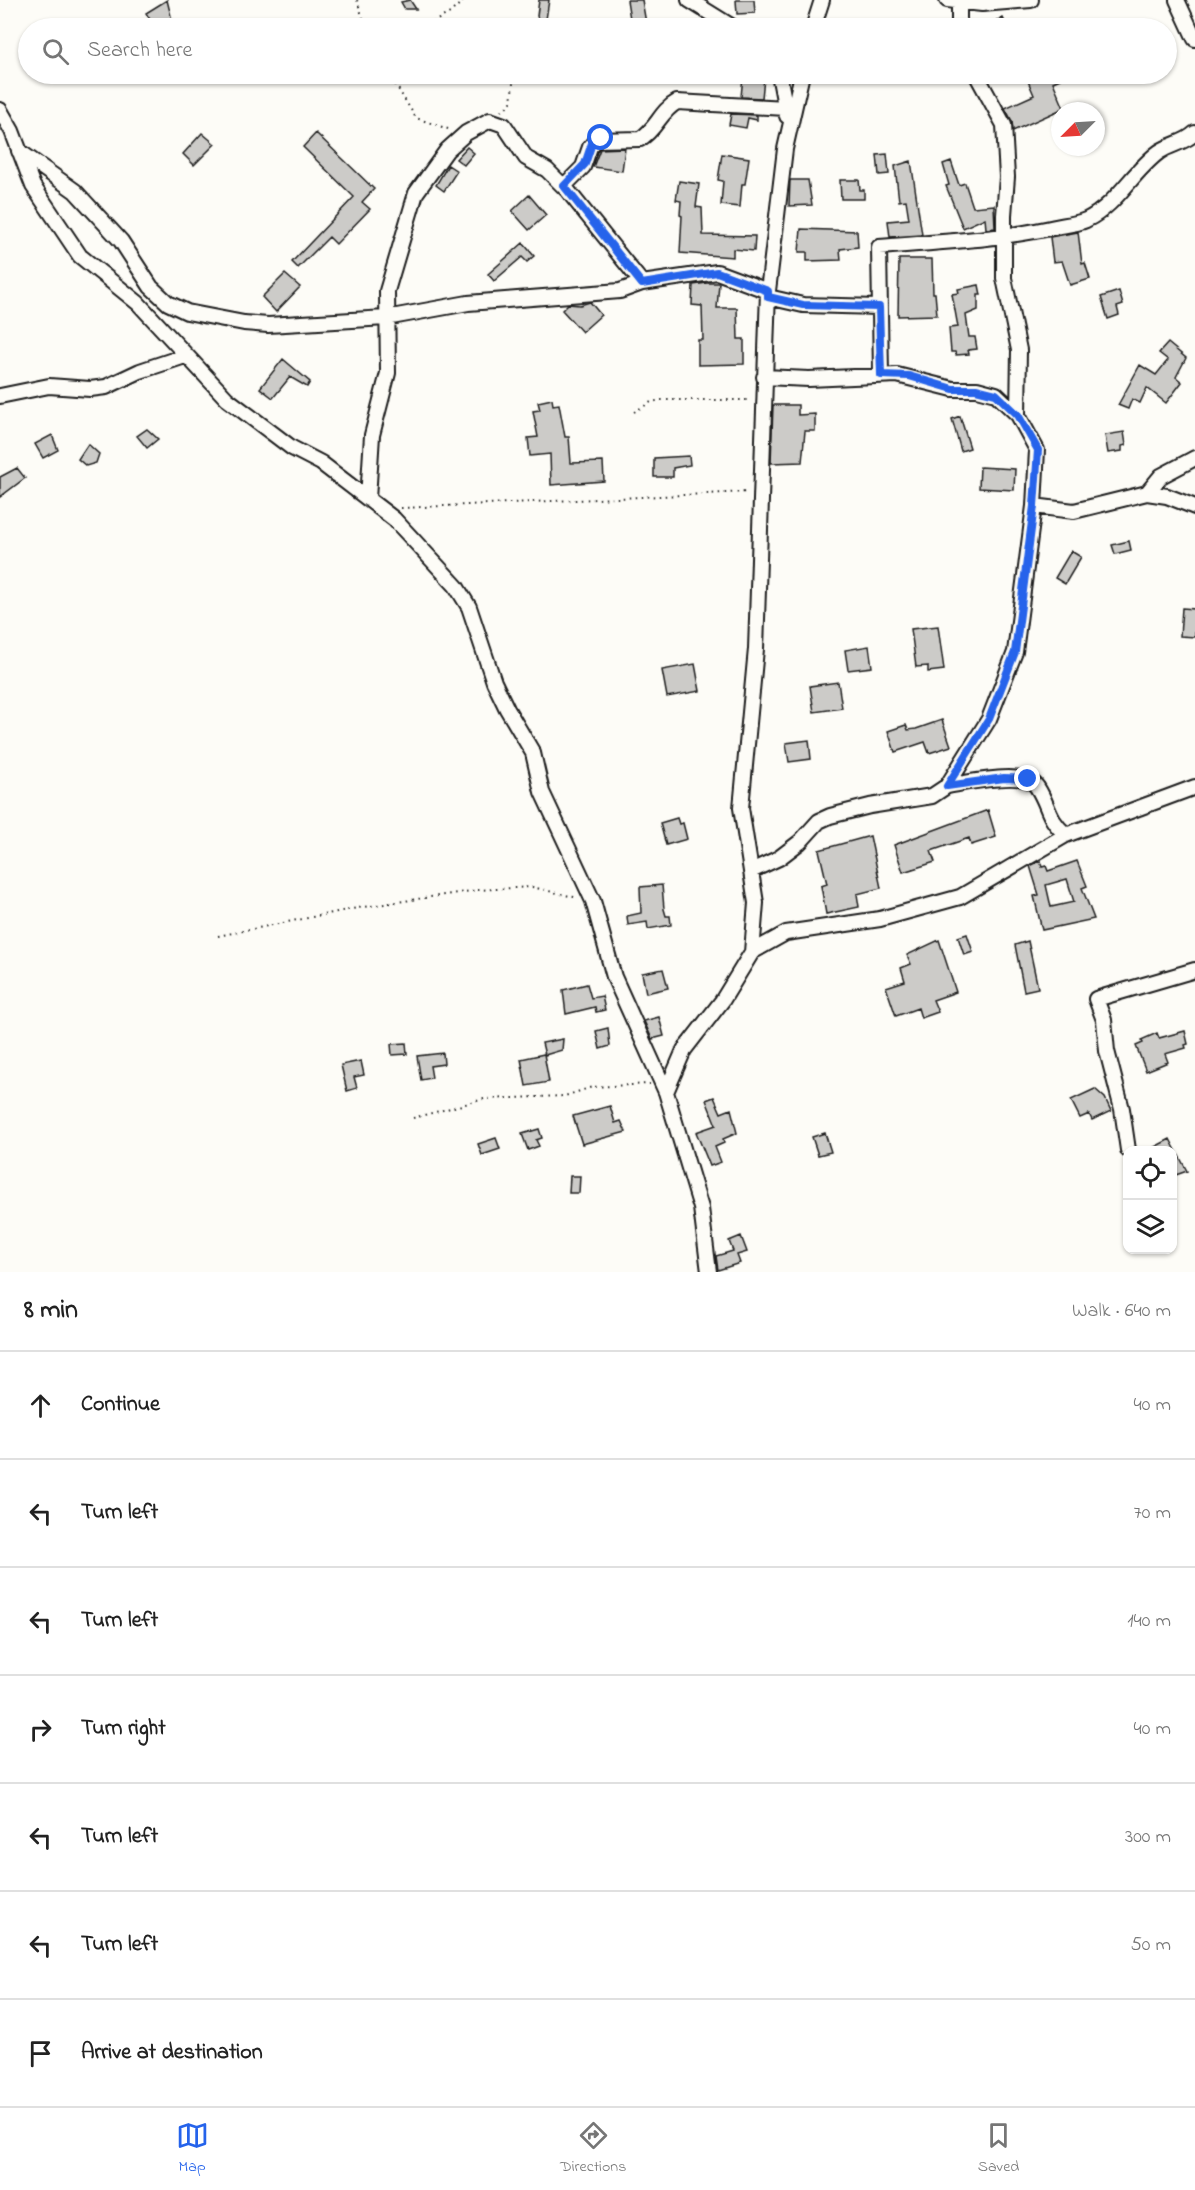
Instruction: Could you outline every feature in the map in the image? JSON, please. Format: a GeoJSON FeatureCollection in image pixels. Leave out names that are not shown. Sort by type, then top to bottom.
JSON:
{"type":"FeatureCollection","features":[{"type":"Feature","properties":{"kind":"street"},"geometry":{"type":"LineString","coordinates":[[689,0],[718,18]]}},
{"type":"Feature","properties":{"kind":"street"},"geometry":{"type":"LineString","coordinates":[[816,18],[822,0]]}},
{"type":"Feature","properties":{"kind":"street"},"geometry":{"type":"LineString","coordinates":[[957,18],[953,1],[1005,4],[1031,0]]}},
{"type":"Feature","properties":{"kind":"street"},"geometry":{"type":"LineString","coordinates":[[1177,0],[1195,39]]}},
{"type":"Feature","properties":{"kind":"street"},"geometry":{"type":"LineString","coordinates":[[781,84],[789,132]]}},
{"type":"Feature","properties":{"kind":"street"},"geometry":{"type":"LineString","coordinates":[[664,1087],[684,1050],[722,1001],[752,952],[756,903],[741,808],[756,649],[768,294],[789,132],[800,84]]}},
{"type":"Feature","properties":{"kind":"street"},"geometry":{"type":"LineString","coordinates":[[981,84],[1004,125],[1007,177],[1003,236],[1004,278],[1020,350],[1018,415]]}},
{"type":"Feature","properties":{"kind":"street"},"geometry":{"type":"LineString","coordinates":[[564,186],[584,167],[590,147],[596,140],[640,139],[658,122],[666,108],[677,102],[786,108]]}},
{"type":"Feature","properties":{"kind":"street"},"geometry":{"type":"LineString","coordinates":[[0,110],[12,131],[33,186],[80,256],[138,303],[227,399],[292,448],[321,464],[394,519],[456,586],[469,607],[494,682],[533,753],[542,792],[593,901],[614,977],[664,1087],[700,1208],[709,1272]]}},
{"type":"Feature","properties":{"kind":"street"},"geometry":{"type":"LineString","coordinates":[[368,499],[372,435],[388,374],[386,318],[391,275],[416,193],[447,150],[466,133],[490,120],[504,125],[526,158],[547,170],[564,186],[642,284]]}},
{"type":"Feature","properties":{"kind":"street"},"geometry":{"type":"LineString","coordinates":[[881,375],[879,247],[1003,236],[1086,220],[1115,199],[1134,175],[1158,152],[1172,144],[1190,139],[1195,134]]}},
{"type":"Feature","properties":{"kind":"street"},"geometry":{"type":"LineString","coordinates":[[18,151],[75,191],[121,241],[151,287],[168,303],[187,312],[244,323],[268,324],[386,318],[468,303],[620,291],[642,284],[717,272],[768,294],[803,305],[879,307]]}},
{"type":"Feature","properties":{"kind":"street"},"geometry":{"type":"LineString","coordinates":[[0,396],[49,386],[90,389],[106,387],[140,371],[185,356]]}},
{"type":"Feature","properties":{"kind":"street"},"geometry":{"type":"LineString","coordinates":[[751,871],[779,858],[800,842],[819,820],[870,806],[932,796],[947,786],[989,719],[1015,652],[1034,506],[1038,450],[1018,415],[996,394],[976,389],[953,389],[909,376],[881,375],[809,380],[764,376]]}},
{"type":"Feature","properties":{"kind":"street"},"geometry":{"type":"LineString","coordinates":[[1147,493],[1161,476],[1195,458]]}},
{"type":"Feature","properties":{"kind":"street"},"geometry":{"type":"LineString","coordinates":[[1034,506],[1074,511],[1147,493],[1167,496],[1195,507]]}},
{"type":"Feature","properties":{"kind":"street"},"geometry":{"type":"LineString","coordinates":[[947,786],[1004,778],[1028,779],[1038,788],[1051,820],[1066,835]]}},
{"type":"Feature","properties":{"kind":"street"},"geometry":{"type":"LineString","coordinates":[[752,952],[786,933],[880,918],[960,897],[1066,835],[1195,787]]}},
{"type":"Feature","properties":{"kind":"street"},"geometry":{"type":"LineString","coordinates":[[1127,1146],[1107,1051],[1104,1020],[1096,999],[1195,970]]}},
{"type":"Feature","properties":{"kind":"path"},"geometry":{"type":"LineString","coordinates":[[357,0],[363,18]]}},
{"type":"Feature","properties":{"kind":"path"},"geometry":{"type":"LineString","coordinates":[[441,18],[464,0]]}},
{"type":"Feature","properties":{"kind":"path"},"geometry":{"type":"LineString","coordinates":[[395,84],[410,112],[418,120],[466,133]]}},
{"type":"Feature","properties":{"kind":"path"},"geometry":{"type":"LineString","coordinates":[[490,120],[511,102],[513,84]]}},
{"type":"Feature","properties":{"kind":"path"},"geometry":{"type":"LineString","coordinates":[[634,412],[651,402],[661,400],[763,400]]}},
{"type":"Feature","properties":{"kind":"path"},"geometry":{"type":"LineString","coordinates":[[380,508],[445,508],[608,496],[760,491]]}},
{"type":"Feature","properties":{"kind":"path"},"geometry":{"type":"LineString","coordinates":[[218,936],[357,908],[478,890],[532,887],[593,901]]}},
{"type":"Feature","properties":{"kind":"path"},"geometry":{"type":"LineString","coordinates":[[413,1118],[484,1100],[565,1096],[592,1087],[664,1087]]}},
{"type":"Feature","properties":{"kind":"building"},"geometry":{"type":"Polygon","coordinates":[[[167,0],[172,18],[149,18],[146,13],[167,0]]]}},
{"type":"Feature","properties":{"kind":"building"},"geometry":{"type":"Polygon","coordinates":[[[410,0],[416,9],[405,9],[401,2],[410,0]]]}},
{"type":"Feature","properties":{"kind":"building"},"geometry":{"type":"Polygon","coordinates":[[[539,0],[549,0],[546,18],[538,18],[539,0]]]}},
{"type":"Feature","properties":{"kind":"building"},"geometry":{"type":"Polygon","coordinates":[[[627,0],[642,0],[645,18],[630,18],[627,0]]]}},
{"type":"Feature","properties":{"kind":"building"},"geometry":{"type":"Polygon","coordinates":[[[736,0],[754,0],[755,13],[737,14],[736,0]]]}},
{"type":"Feature","properties":{"kind":"building"},"geometry":{"type":"Polygon","coordinates":[[[742,84],[763,84],[762,98],[741,97],[742,84]]]}},
{"type":"Feature","properties":{"kind":"building"},"geometry":{"type":"Polygon","coordinates":[[[1029,84],[1054,84],[1061,102],[1051,102],[1051,114],[1013,131],[1012,121],[1005,108],[1034,95],[1029,84]]]}},
{"type":"Feature","properties":{"kind":"building"},"geometry":{"type":"Polygon","coordinates":[[[731,114],[757,115],[757,120],[748,118],[746,128],[729,125],[731,114]]]}},
{"type":"Feature","properties":{"kind":"building"},"geometry":{"type":"Polygon","coordinates":[[[202,133],[215,144],[194,165],[183,154],[202,133]]]}},
{"type":"Feature","properties":{"kind":"building"},"geometry":{"type":"Polygon","coordinates":[[[316,133],[374,189],[362,202],[370,209],[336,244],[329,237],[298,268],[292,262],[354,197],[303,147],[316,133]]]}},
{"type":"Feature","properties":{"kind":"building"},"geometry":{"type":"Polygon","coordinates":[[[467,147],[474,153],[464,165],[456,159],[467,147]]]}},
{"type":"Feature","properties":{"kind":"building"},"geometry":{"type":"Polygon","coordinates":[[[625,148],[622,171],[593,167],[600,149],[625,148]]]}},
{"type":"Feature","properties":{"kind":"building"},"geometry":{"type":"Polygon","coordinates":[[[722,154],[749,158],[745,184],[742,184],[740,207],[721,205],[723,181],[718,180],[722,154]]]}},
{"type":"Feature","properties":{"kind":"building"},"geometry":{"type":"Polygon","coordinates":[[[887,154],[889,174],[879,175],[877,155],[887,154]]]}},
{"type":"Feature","properties":{"kind":"building"},"geometry":{"type":"Polygon","coordinates":[[[911,161],[922,235],[890,237],[888,221],[909,219],[906,200],[899,201],[895,166],[911,161]]]}},
{"type":"Feature","properties":{"kind":"building"},"geometry":{"type":"Polygon","coordinates":[[[951,161],[959,185],[965,183],[973,207],[994,205],[995,228],[986,229],[985,218],[963,228],[946,186],[949,185],[943,164],[951,161]]]}},
{"type":"Feature","properties":{"kind":"building"},"geometry":{"type":"Polygon","coordinates":[[[448,165],[457,171],[444,191],[436,185],[448,165]]]}},
{"type":"Feature","properties":{"kind":"building"},"geometry":{"type":"Polygon","coordinates":[[[790,180],[808,180],[812,205],[789,206],[790,180]]]}},
{"type":"Feature","properties":{"kind":"building"},"geometry":{"type":"Polygon","coordinates":[[[840,180],[859,180],[860,190],[864,190],[864,199],[841,199],[840,180]]]}},
{"type":"Feature","properties":{"kind":"building"},"geometry":{"type":"Polygon","coordinates":[[[679,181],[699,184],[696,207],[702,208],[703,235],[755,236],[754,251],[733,249],[733,257],[680,253],[681,201],[676,200],[679,181]]]}},
{"type":"Feature","properties":{"kind":"building"},"geometry":{"type":"Polygon","coordinates":[[[529,195],[546,215],[529,230],[512,211],[529,195]]]}},
{"type":"Feature","properties":{"kind":"building"},"geometry":{"type":"Polygon","coordinates":[[[801,229],[857,231],[858,247],[840,249],[841,260],[807,261],[807,252],[799,252],[801,229]]]}},
{"type":"Feature","properties":{"kind":"building"},"geometry":{"type":"Polygon","coordinates":[[[1078,232],[1082,264],[1085,263],[1090,279],[1070,285],[1062,261],[1053,262],[1050,237],[1078,232]]]}},
{"type":"Feature","properties":{"kind":"building"},"geometry":{"type":"Polygon","coordinates":[[[523,243],[534,256],[527,262],[522,257],[494,281],[488,274],[523,243]]]}},
{"type":"Feature","properties":{"kind":"building"},"geometry":{"type":"Polygon","coordinates":[[[899,259],[932,259],[933,293],[935,293],[937,315],[898,316],[899,259]]]}},
{"type":"Feature","properties":{"kind":"building"},"geometry":{"type":"Polygon","coordinates":[[[285,274],[300,287],[276,312],[262,297],[285,274]]]}},
{"type":"Feature","properties":{"kind":"building"},"geometry":{"type":"Polygon","coordinates":[[[719,283],[717,308],[737,308],[738,339],[744,339],[744,364],[698,365],[698,340],[703,340],[702,306],[692,305],[693,285],[719,283]]]}},
{"type":"Feature","properties":{"kind":"building"},"geometry":{"type":"Polygon","coordinates":[[[979,285],[981,295],[978,295],[978,310],[966,315],[969,337],[975,337],[977,349],[968,350],[969,354],[956,355],[955,352],[951,352],[949,328],[958,327],[952,294],[959,293],[958,289],[979,285]]]}},
{"type":"Feature","properties":{"kind":"building"},"geometry":{"type":"Polygon","coordinates":[[[1119,291],[1123,305],[1117,307],[1119,315],[1108,319],[1101,297],[1119,291]]]}},
{"type":"Feature","properties":{"kind":"building"},"geometry":{"type":"Polygon","coordinates":[[[590,302],[601,315],[582,332],[562,310],[568,304],[580,305],[590,302]]]}},
{"type":"Feature","properties":{"kind":"building"},"geometry":{"type":"Polygon","coordinates":[[[1168,343],[1186,358],[1176,377],[1182,382],[1166,403],[1147,388],[1140,403],[1132,399],[1128,409],[1118,405],[1140,365],[1156,375],[1168,360],[1159,353],[1168,343]]]}},
{"type":"Feature","properties":{"kind":"building"},"geometry":{"type":"Polygon","coordinates":[[[283,359],[310,382],[307,387],[290,377],[273,398],[260,388],[283,359]]]}},
{"type":"Feature","properties":{"kind":"building"},"geometry":{"type":"Polygon","coordinates":[[[552,399],[553,405],[559,404],[565,437],[569,437],[571,463],[603,462],[604,481],[551,485],[550,454],[530,456],[528,438],[538,437],[533,411],[540,410],[538,402],[552,399]]]}},
{"type":"Feature","properties":{"kind":"building"},"geometry":{"type":"Polygon","coordinates":[[[773,405],[798,405],[798,415],[815,414],[815,431],[805,431],[802,462],[771,463],[773,405]]]}},
{"type":"Feature","properties":{"kind":"building"},"geometry":{"type":"Polygon","coordinates":[[[960,416],[970,448],[961,451],[952,419],[960,416]]]}},
{"type":"Feature","properties":{"kind":"building"},"geometry":{"type":"Polygon","coordinates":[[[147,429],[158,439],[147,448],[137,436],[147,429]]]}},
{"type":"Feature","properties":{"kind":"building"},"geometry":{"type":"Polygon","coordinates":[[[1124,432],[1126,445],[1122,446],[1122,451],[1108,453],[1105,435],[1124,432]]]}},
{"type":"Feature","properties":{"kind":"building"},"geometry":{"type":"Polygon","coordinates":[[[52,435],[58,450],[43,458],[35,444],[52,435]]]}},
{"type":"Feature","properties":{"kind":"building"},"geometry":{"type":"Polygon","coordinates":[[[88,444],[99,454],[96,463],[86,466],[78,459],[88,444]]]}},
{"type":"Feature","properties":{"kind":"building"},"geometry":{"type":"Polygon","coordinates":[[[689,456],[690,465],[673,468],[673,477],[654,477],[654,458],[689,456]]]}},
{"type":"Feature","properties":{"kind":"building"},"geometry":{"type":"Polygon","coordinates":[[[980,467],[1015,469],[1014,490],[979,488],[980,467]]]}},
{"type":"Feature","properties":{"kind":"building"},"geometry":{"type":"Polygon","coordinates":[[[17,468],[25,478],[0,497],[0,477],[17,468]]]}},
{"type":"Feature","properties":{"kind":"building"},"geometry":{"type":"Polygon","coordinates":[[[1129,541],[1131,550],[1115,554],[1112,545],[1129,541]]]}},
{"type":"Feature","properties":{"kind":"building"},"geometry":{"type":"Polygon","coordinates":[[[1071,551],[1081,557],[1065,584],[1055,578],[1071,551]]]}},
{"type":"Feature","properties":{"kind":"building"},"geometry":{"type":"Polygon","coordinates":[[[1182,608],[1195,609],[1195,637],[1180,636],[1182,608]]]}},
{"type":"Feature","properties":{"kind":"building"},"geometry":{"type":"Polygon","coordinates":[[[938,626],[944,670],[928,672],[928,666],[916,667],[911,629],[938,626]]]}},
{"type":"Feature","properties":{"kind":"building"},"geometry":{"type":"Polygon","coordinates":[[[869,646],[872,667],[848,670],[845,650],[869,646]]]}},
{"type":"Feature","properties":{"kind":"building"},"geometry":{"type":"Polygon","coordinates":[[[695,664],[700,691],[667,697],[662,670],[695,664]]]}},
{"type":"Feature","properties":{"kind":"building"},"geometry":{"type":"Polygon","coordinates":[[[838,682],[842,708],[814,712],[810,686],[838,682]]]}},
{"type":"Feature","properties":{"kind":"building"},"geometry":{"type":"Polygon","coordinates":[[[942,720],[951,746],[929,753],[925,742],[895,752],[888,731],[906,725],[908,730],[916,729],[942,720]]]}},
{"type":"Feature","properties":{"kind":"building"},"geometry":{"type":"Polygon","coordinates":[[[809,740],[811,759],[789,762],[786,743],[809,740]]]}},
{"type":"Feature","properties":{"kind":"building"},"geometry":{"type":"Polygon","coordinates":[[[988,810],[996,837],[971,845],[969,838],[931,851],[935,862],[903,872],[894,845],[988,810]]]}},
{"type":"Feature","properties":{"kind":"building"},"geometry":{"type":"Polygon","coordinates":[[[677,818],[679,824],[683,823],[687,839],[666,845],[660,823],[677,818]]]}},
{"type":"Feature","properties":{"kind":"building"},"geometry":{"type":"Polygon","coordinates":[[[870,836],[881,888],[857,894],[859,907],[826,914],[821,886],[827,884],[819,850],[870,836]]]}},
{"type":"Feature","properties":{"kind":"building"},"geometry":{"type":"Polygon","coordinates":[[[1040,861],[1042,867],[1046,866],[1048,871],[1077,861],[1087,886],[1082,888],[1094,919],[1042,930],[1034,896],[1039,895],[1030,866],[1040,861]],[[1067,879],[1046,885],[1051,907],[1074,902],[1067,879]]]}},
{"type":"Feature","properties":{"kind":"building"},"geometry":{"type":"Polygon","coordinates":[[[662,885],[664,909],[666,916],[670,916],[671,925],[648,929],[647,922],[628,925],[627,916],[641,913],[640,887],[662,885]]]}},
{"type":"Feature","properties":{"kind":"building"},"geometry":{"type":"Polygon","coordinates":[[[967,934],[973,952],[964,955],[958,937],[967,934]]]}},
{"type":"Feature","properties":{"kind":"building"},"geometry":{"type":"Polygon","coordinates":[[[939,940],[956,992],[933,1000],[938,1012],[921,1018],[918,1008],[896,1016],[886,987],[905,981],[901,968],[911,964],[907,955],[939,940]]]}},
{"type":"Feature","properties":{"kind":"building"},"geometry":{"type":"Polygon","coordinates":[[[1028,941],[1038,988],[1024,991],[1015,945],[1028,941]]]}},
{"type":"Feature","properties":{"kind":"building"},"geometry":{"type":"Polygon","coordinates":[[[663,969],[668,988],[646,993],[642,973],[663,969]]]}},
{"type":"Feature","properties":{"kind":"building"},"geometry":{"type":"Polygon","coordinates":[[[587,984],[591,998],[602,996],[605,1010],[596,1012],[595,1007],[566,1014],[563,990],[587,984]]]}},
{"type":"Feature","properties":{"kind":"building"},"geometry":{"type":"Polygon","coordinates":[[[659,1017],[664,1036],[652,1039],[644,1021],[659,1017]]]}},
{"type":"Feature","properties":{"kind":"building"},"geometry":{"type":"Polygon","coordinates":[[[608,1028],[610,1046],[600,1049],[596,1031],[608,1028]]]}},
{"type":"Feature","properties":{"kind":"building"},"geometry":{"type":"Polygon","coordinates":[[[1185,1031],[1188,1044],[1185,1045],[1186,1048],[1165,1054],[1168,1062],[1146,1071],[1136,1046],[1143,1043],[1141,1040],[1157,1033],[1159,1038],[1185,1031]]]}},
{"type":"Feature","properties":{"kind":"building"},"geometry":{"type":"Polygon","coordinates":[[[563,1039],[562,1050],[545,1055],[542,1043],[563,1039]]]}},
{"type":"Feature","properties":{"kind":"building"},"geometry":{"type":"Polygon","coordinates":[[[406,1043],[407,1054],[392,1055],[391,1044],[406,1043]]]}},
{"type":"Feature","properties":{"kind":"building"},"geometry":{"type":"Polygon","coordinates":[[[443,1053],[444,1064],[430,1066],[432,1078],[421,1080],[417,1056],[443,1053]]]}},
{"type":"Feature","properties":{"kind":"building"},"geometry":{"type":"Polygon","coordinates":[[[544,1054],[549,1082],[526,1086],[521,1059],[544,1054]]]}},
{"type":"Feature","properties":{"kind":"building"},"geometry":{"type":"Polygon","coordinates":[[[361,1061],[364,1075],[354,1077],[357,1088],[347,1091],[341,1065],[361,1061]]]}},
{"type":"Feature","properties":{"kind":"building"},"geometry":{"type":"Polygon","coordinates":[[[1095,1089],[1105,1098],[1111,1111],[1092,1120],[1089,1114],[1080,1118],[1071,1100],[1095,1089]]]}},
{"type":"Feature","properties":{"kind":"building"},"geometry":{"type":"Polygon","coordinates":[[[714,1097],[721,1113],[731,1109],[737,1133],[723,1139],[724,1143],[715,1147],[721,1162],[710,1166],[696,1132],[716,1125],[706,1100],[714,1097]]]}},
{"type":"Feature","properties":{"kind":"building"},"geometry":{"type":"Polygon","coordinates":[[[610,1106],[615,1123],[621,1121],[626,1132],[582,1144],[573,1116],[610,1106]]]}},
{"type":"Feature","properties":{"kind":"building"},"geometry":{"type":"Polygon","coordinates":[[[539,1129],[542,1138],[536,1140],[539,1146],[528,1150],[522,1134],[539,1129]]]}},
{"type":"Feature","properties":{"kind":"building"},"geometry":{"type":"Polygon","coordinates":[[[825,1133],[831,1152],[818,1155],[812,1137],[825,1133]]]}},
{"type":"Feature","properties":{"kind":"building"},"geometry":{"type":"Polygon","coordinates":[[[496,1138],[500,1149],[482,1155],[478,1144],[496,1138]]]}},
{"type":"Feature","properties":{"kind":"building"},"geometry":{"type":"Polygon","coordinates":[[[1170,1139],[1174,1146],[1157,1146],[1170,1139]]]}},
{"type":"Feature","properties":{"kind":"building"},"geometry":{"type":"Polygon","coordinates":[[[1177,1152],[1187,1171],[1177,1175],[1177,1152]]]}},
{"type":"Feature","properties":{"kind":"building"},"geometry":{"type":"Polygon","coordinates":[[[570,1176],[580,1176],[579,1193],[569,1193],[570,1176]]]}},
{"type":"Feature","properties":{"kind":"building"},"geometry":{"type":"Polygon","coordinates":[[[741,1236],[747,1252],[737,1255],[740,1263],[718,1270],[716,1256],[733,1251],[729,1241],[741,1236]]]}},
{"type":"Feature","properties":{"kind":"route"},"geometry":{"type":"LineString","coordinates":[[601,138],[592,143],[584,167],[564,186],[642,284],[717,272],[733,276],[768,291],[768,297],[803,305],[879,307],[881,375],[909,376],[953,389],[976,389],[996,394],[1018,415],[1038,450],[1034,506],[1017,643],[989,719],[947,786],[1004,778],[1028,779]]}}]}
